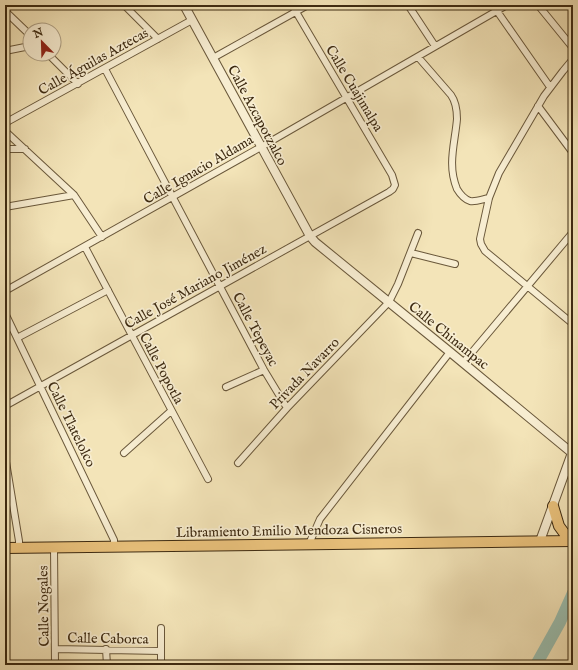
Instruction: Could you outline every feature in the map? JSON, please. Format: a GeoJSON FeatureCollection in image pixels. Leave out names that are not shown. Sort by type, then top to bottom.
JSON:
{"type":"FeatureCollection","features":[{"type":"Feature","properties":{"kind":"main road"},"geometry":{"type":"LineString","coordinates":[[553,506],[559,526],[571,541]]}},
{"type":"Feature","properties":{"kind":"main road","name":"Libramiento Emilio Mendoza Cisneros"},"geometry":{"type":"LineString","coordinates":[[5,548],[571,541]]}},
{"type":"Feature","properties":{"kind":"street"},"geometry":{"type":"LineString","coordinates":[[124,5],[158,40]]}},
{"type":"Feature","properties":{"kind":"street","name":"Calle Azcapotzalco"},"geometry":{"type":"LineString","coordinates":[[184,5],[310,236]]}},
{"type":"Feature","properties":{"kind":"street","name":"Calle Cuajimalpa"},"geometry":{"type":"LineString","coordinates":[[292,5],[392,176],[395,185]]}},
{"type":"Feature","properties":{"kind":"street"},"geometry":{"type":"LineString","coordinates":[[212,58],[308,5]]}},
{"type":"Feature","properties":{"kind":"street"},"geometry":{"type":"LineString","coordinates":[[408,5],[434,46]]}},
{"type":"Feature","properties":{"kind":"street","name":"Calle Ignacio Aldama"},"geometry":{"type":"LineString","coordinates":[[5,292],[507,5]]}},
{"type":"Feature","properties":{"kind":"street"},"geometry":{"type":"LineString","coordinates":[[538,5],[573,48]]}},
{"type":"Feature","properties":{"kind":"street"},"geometry":{"type":"LineString","coordinates":[[5,11],[22,28]]}},
{"type":"Feature","properties":{"kind":"street"},"geometry":{"type":"LineString","coordinates":[[497,11],[550,87]]}},
{"type":"Feature","properties":{"kind":"street","name":"Calle Águilas Aztecas"},"geometry":{"type":"LineString","coordinates":[[5,123],[192,20]]}},
{"type":"Feature","properties":{"kind":"street"},"geometry":{"type":"LineString","coordinates":[[5,51],[22,48]]}},
{"type":"Feature","properties":{"kind":"street"},"geometry":{"type":"LineString","coordinates":[[418,57],[455,101],[457,118],[452,155],[452,170],[453,178],[459,193],[469,201],[489,198]]}},
{"type":"Feature","properties":{"kind":"street"},"geometry":{"type":"LineString","coordinates":[[573,59],[550,87],[499,173],[489,198],[480,239],[485,251],[573,324]]}},
{"type":"Feature","properties":{"kind":"street"},"geometry":{"type":"LineString","coordinates":[[56,62],[78,84]]}},
{"type":"Feature","properties":{"kind":"street","name":"Calle Tepeyac"},"geometry":{"type":"LineString","coordinates":[[105,68],[264,370],[287,408]]}},
{"type":"Feature","properties":{"kind":"street"},"geometry":{"type":"LineString","coordinates":[[538,106],[573,153]]}},
{"type":"Feature","properties":{"kind":"street"},"geometry":{"type":"LineString","coordinates":[[5,131],[74,195],[102,237]]}},
{"type":"Feature","properties":{"kind":"street"},"geometry":{"type":"LineString","coordinates":[[5,149],[25,149]]}},
{"type":"Feature","properties":{"kind":"street","name":"Calle José Mariano Jiménez"},"geometry":{"type":"LineString","coordinates":[[5,406],[389,192],[395,185]]}},
{"type":"Feature","properties":{"kind":"street"},"geometry":{"type":"LineString","coordinates":[[5,207],[74,195]]}},
{"type":"Feature","properties":{"kind":"street"},"geometry":{"type":"LineString","coordinates":[[463,363],[573,232]]}},
{"type":"Feature","properties":{"kind":"street"},"geometry":{"type":"LineString","coordinates":[[389,302],[418,233]]}},
{"type":"Feature","properties":{"kind":"street","name":"Calle Chinampac"},"geometry":{"type":"LineString","coordinates":[[310,236],[315,242],[572,451]]}},
{"type":"Feature","properties":{"kind":"street","name":"Calle Popotla"},"geometry":{"type":"LineString","coordinates":[[85,247],[208,479]]}},
{"type":"Feature","properties":{"kind":"street"},"geometry":{"type":"LineString","coordinates":[[410,253],[455,264]]}},
{"type":"Feature","properties":{"kind":"street"},"geometry":{"type":"LineString","coordinates":[[17,338],[108,290]]}},
{"type":"Feature","properties":{"kind":"street","name":"Privada Navarro"},"geometry":{"type":"LineString","coordinates":[[238,463],[287,408],[389,302]]}},
{"type":"Feature","properties":{"kind":"street","name":"Calle Tlatelolco"},"geometry":{"type":"LineString","coordinates":[[5,312],[114,540],[114,546]]}},
{"type":"Feature","properties":{"kind":"street"},"geometry":{"type":"LineString","coordinates":[[309,544],[320,519],[450,352]]}},
{"type":"Feature","properties":{"kind":"street"},"geometry":{"type":"LineString","coordinates":[[226,387],[264,370]]}},
{"type":"Feature","properties":{"kind":"street"},"geometry":{"type":"LineString","coordinates":[[124,454],[171,411]]}},
{"type":"Feature","properties":{"kind":"street"},"geometry":{"type":"LineString","coordinates":[[540,541],[572,451]]}},
{"type":"Feature","properties":{"kind":"street"},"geometry":{"type":"LineString","coordinates":[[5,456],[19,548]]}},
{"type":"Feature","properties":{"kind":"street","name":"Calle Nogales"},"geometry":{"type":"LineString","coordinates":[[54,547],[55,665]]}},
{"type":"Feature","properties":{"kind":"street"},"geometry":{"type":"LineString","coordinates":[[161,628],[161,665]]}},
{"type":"Feature","properties":{"kind":"street","name":"Calle Caborca"},"geometry":{"type":"LineString","coordinates":[[55,649],[161,650]]}},
{"type":"Feature","properties":{"kind":"street"},"geometry":{"type":"LineString","coordinates":[[106,649],[106,665]]}},
{"type":"Feature","properties":{"kind":"waterway"},"geometry":{"type":"LineString","coordinates":[[536,665],[560,622],[573,593]]}}]}
